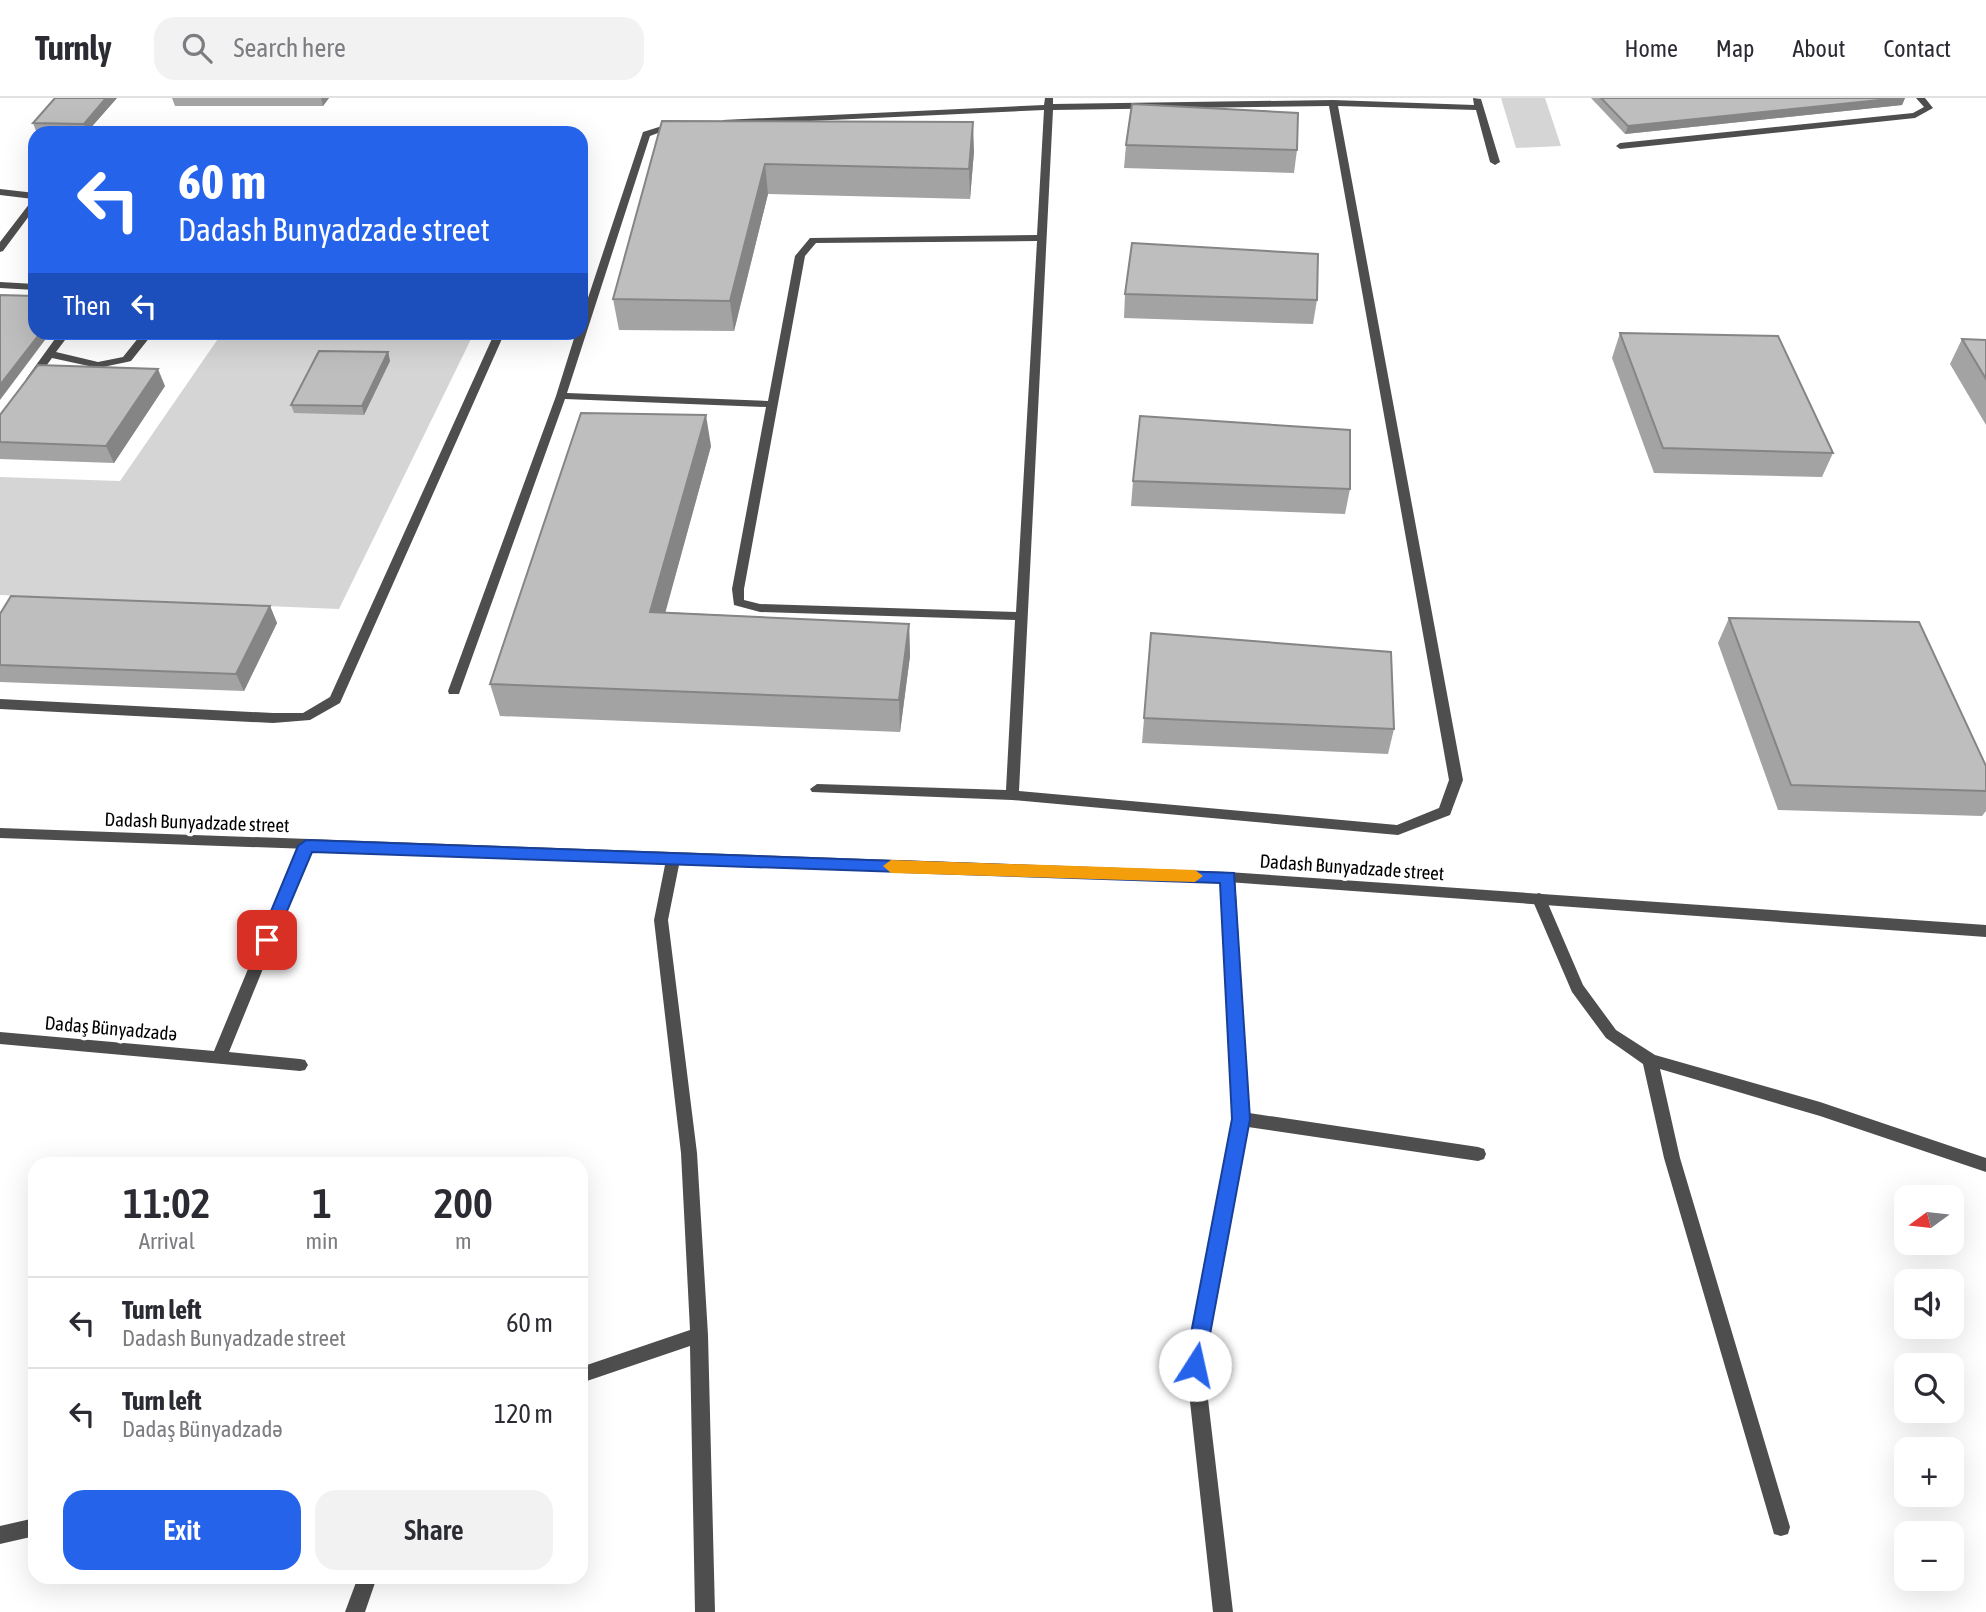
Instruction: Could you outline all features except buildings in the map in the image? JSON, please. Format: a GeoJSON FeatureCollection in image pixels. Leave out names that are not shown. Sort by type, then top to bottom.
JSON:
{"type":"FeatureCollection","features":[{"type":"Feature","properties":{"kind":"street"},"geometry":{"type":"LineString","coordinates":[[1620,146],[1915,115],[1929,108],[1920,98]]}},
{"type":"Feature","properties":{"kind":"street"},"geometry":{"type":"LineString","coordinates":[[1012,795],[1048,102]]}},
{"type":"Feature","properties":{"kind":"street"},"geometry":{"type":"LineString","coordinates":[[720,122],[1048,102],[1478,103],[1495,162]]}},
{"type":"Feature","properties":{"kind":"street"},"geometry":{"type":"LineString","coordinates":[[817,789],[1012,795],[1398,830],[1445,811],[1456,780],[1333,103]]}},
{"type":"Feature","properties":{"kind":"street"},"geometry":{"type":"LineString","coordinates":[[588,313],[646,134],[657,128],[693,123]]}},
{"type":"Feature","properties":{"kind":"street"},"geometry":{"type":"LineString","coordinates":[[0,192],[28,197]]}},
{"type":"Feature","properties":{"kind":"street"},"geometry":{"type":"LineString","coordinates":[[0,249],[28,208]]}},
{"type":"Feature","properties":{"kind":"street"},"geometry":{"type":"LineString","coordinates":[[1022,616],[760,608],[738,602],[738,589],[800,256],[813,240],[1039,238]]}},
{"type":"Feature","properties":{"kind":"street"},"geometry":{"type":"LineString","coordinates":[[0,285],[28,287]]}},
{"type":"Feature","properties":{"kind":"street"},"geometry":{"type":"LineString","coordinates":[[25,387],[60,340]]}},
{"type":"Feature","properties":{"kind":"street"},"geometry":{"type":"LineString","coordinates":[[50,354],[97,365],[127,359],[142,340]]}},
{"type":"Feature","properties":{"kind":"street"},"geometry":{"type":"LineString","coordinates":[[0,704],[273,718],[306,716],[335,700],[496,340]]}},
{"type":"Feature","properties":{"kind":"street"},"geometry":{"type":"LineString","coordinates":[[454,691],[579,340]]}},
{"type":"Feature","properties":{"kind":"street"},"geometry":{"type":"LineString","coordinates":[[561,396],[772,404]]}},
{"type":"Feature","properties":{"kind":"street","name":"Dadash Bunyadzade street"},"geometry":{"type":"LineString","coordinates":[[0,833],[673,860],[1228,877],[1986,931]]}},
{"type":"Feature","properties":{"kind":"street"},"geometry":{"type":"LineString","coordinates":[[219,1058],[306,846]]}},
{"type":"Feature","properties":{"kind":"street"},"geometry":{"type":"LineString","coordinates":[[673,860],[661,920],[689,1153],[699,1335],[705,1612]]}},
{"type":"Feature","properties":{"kind":"street"},"geometry":{"type":"LineString","coordinates":[[1223,1612],[1195,1365],[1241,1119],[1228,877]]}},
{"type":"Feature","properties":{"kind":"street"},"geometry":{"type":"LineString","coordinates":[[1539,900],[1577,988],[1611,1034],[1650,1060],[1820,1109],[1986,1165]]}},
{"type":"Feature","properties":{"kind":"street","name":"Dadaş Bünyadzadə"},"geometry":{"type":"LineString","coordinates":[[0,1038],[300,1065]]}},
{"type":"Feature","properties":{"kind":"street"},"geometry":{"type":"LineString","coordinates":[[1650,1060],[1672,1158],[1781,1527]]}},
{"type":"Feature","properties":{"kind":"street"},"geometry":{"type":"LineString","coordinates":[[1241,1119],[1478,1154]]}},
{"type":"Feature","properties":{"kind":"street"},"geometry":{"type":"LineString","coordinates":[[588,1373],[699,1335]]}},
{"type":"Feature","properties":{"kind":"street"},"geometry":{"type":"LineString","coordinates":[[0,1535],[28,1529]]}},
{"type":"Feature","properties":{"kind":"street"},"geometry":{"type":"LineString","coordinates":[[355,1612],[365,1584]]}},
{"type":"Feature","properties":{"kind":"shaded area"},"geometry":{"type":"Polygon","coordinates":[[[1501,98],[1545,98],[1561,146],[1516,148],[1501,98]]]}},
{"type":"Feature","properties":{"kind":"shaded area"},"geometry":{"type":"Polygon","coordinates":[[[217,340],[471,340],[339,609],[0,595],[0,477],[120,481],[217,340]]]}},
{"type":"Feature","properties":{"kind":"slow traffic"},"geometry":{"type":"LineString","coordinates":[[891,866],[1195,876]]}},
{"type":"Feature","properties":{"kind":"route"},"geometry":{"type":"LineString","coordinates":[[267,940],[306,846],[1228,877],[1241,1119],[1195,1365]]}}]}
